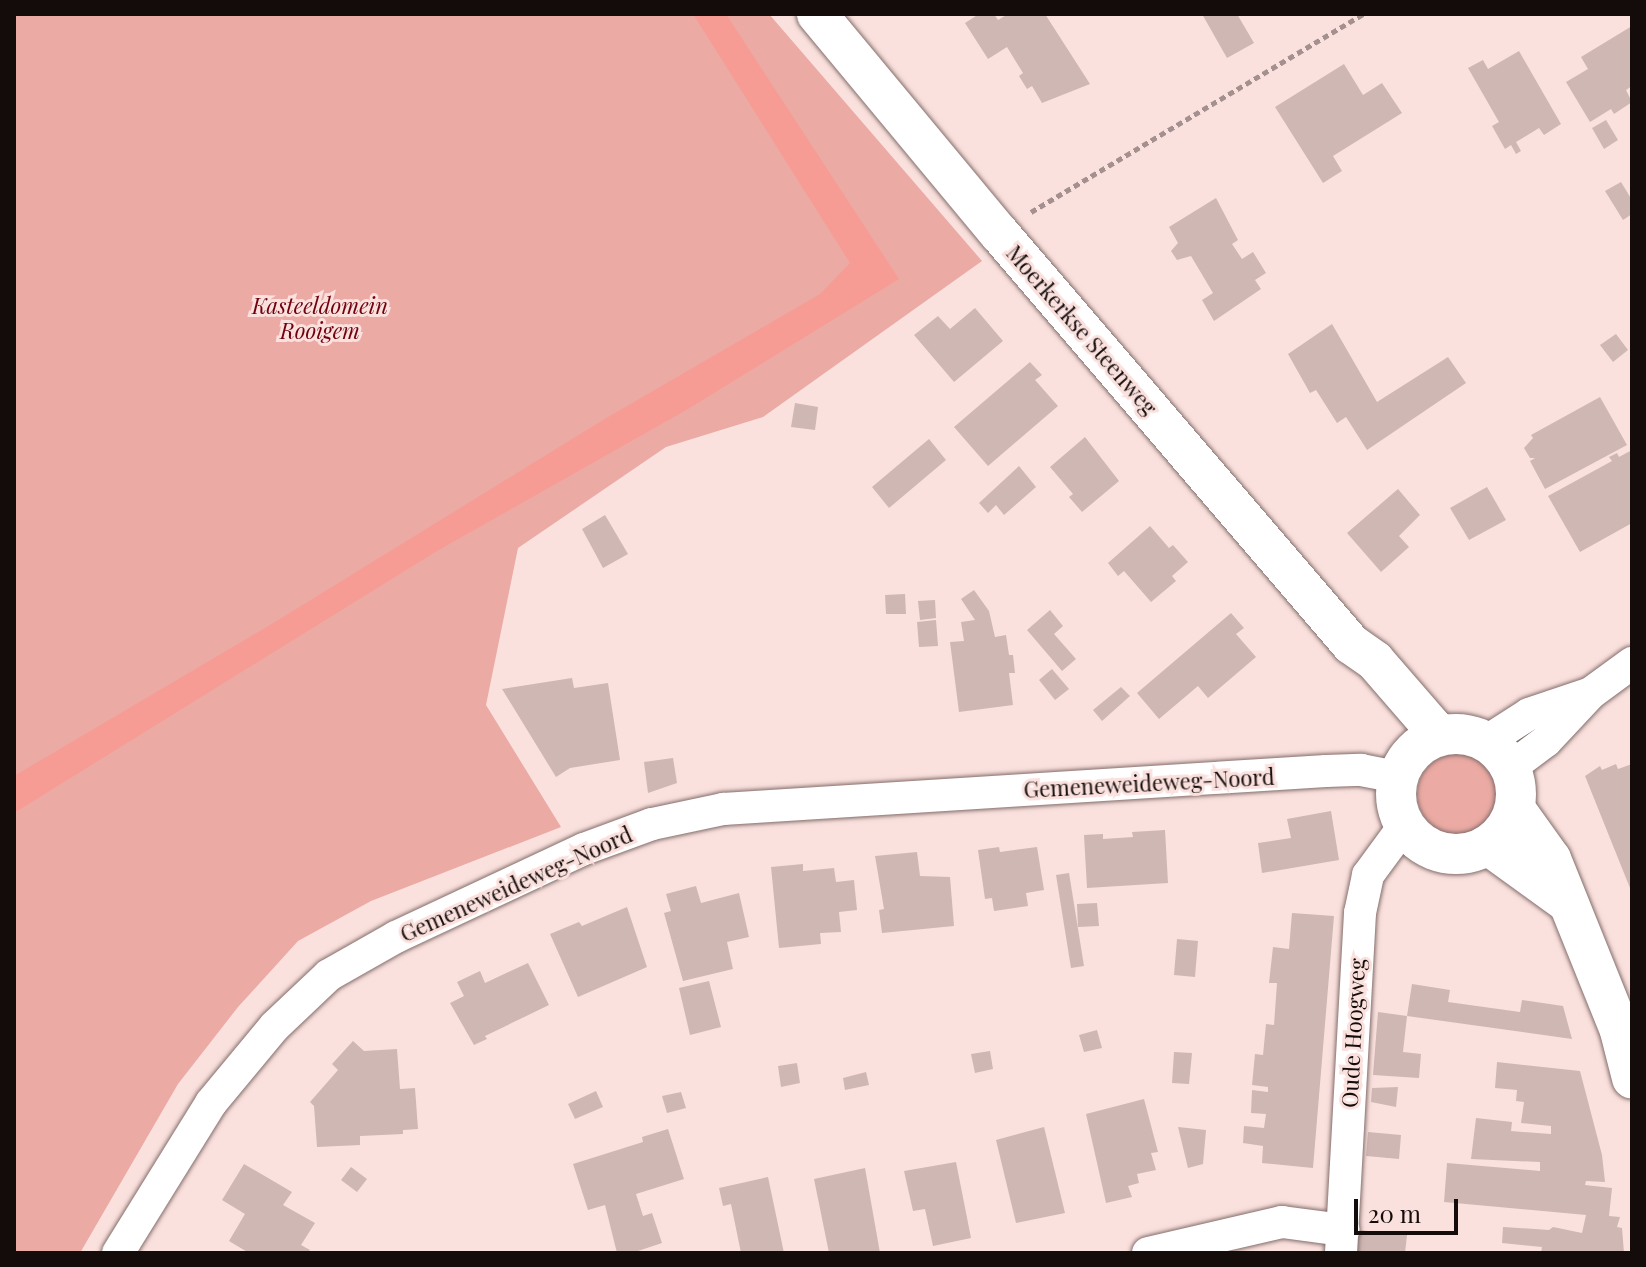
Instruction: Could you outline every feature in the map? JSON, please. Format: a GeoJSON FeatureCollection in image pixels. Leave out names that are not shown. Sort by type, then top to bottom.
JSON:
{"type":"FeatureCollection","features":[{"type":"Feature","properties":{"kind":"street","name":"Moerkerkse Steenweg"},"geometry":{"type":"LineString","coordinates":[[817,14],[999,233],[1351,644],[1375,661],[1433,728],[1415,755]]}},
{"type":"Feature","properties":{"kind":"street"},"geometry":{"type":"LineString","coordinates":[[1499,754],[1546,741],[1591,693],[1632,663]]}},
{"type":"Feature","properties":{"kind":"street"},"geometry":{"type":"LineString","coordinates":[[1467,734],[1499,754],[1518,793],[1516,810],[1504,831],[1488,845],[1462,854],[1430,849],[1404,826],[1394,806],[1415,755],[1467,734]]}},
{"type":"Feature","properties":{"kind":"street","name":"Gemeneweideweg-Noord"},"geometry":{"type":"LineString","coordinates":[[118,1253],[211,1103],[275,1026],[329,975],[396,937],[584,849],[652,824],[723,809],[1361,770],[1415,755]]}},
{"type":"Feature","properties":{"kind":"street"},"geometry":{"type":"LineString","coordinates":[[1516,810],[1551,859],[1615,1019],[1632,1078]]}},
{"type":"Feature","properties":{"kind":"street","name":"Oude Hoogweg"},"geometry":{"type":"LineString","coordinates":[[1342,1242],[1360,913],[1368,875],[1404,826]]}},
{"type":"Feature","properties":{"kind":"street"},"geometry":{"type":"LineString","coordinates":[[1488,845],[1568,903]]}},
{"type":"Feature","properties":{"kind":"street"},"geometry":{"type":"LineString","coordinates":[[1148,1253],[1282,1222],[1342,1242]]}},
{"type":"Feature","properties":{"kind":"path"},"geometry":{"type":"LineString","coordinates":[[1024,216],[1363,14]]}},
{"type":"Feature","properties":{"kind":"green space","name":"Kasteeldomein Rooigem"},"geometry":{"type":"Polygon","coordinates":[[[14,14],[769,14],[982,261],[763,417],[666,447],[518,548],[486,705],[561,827],[371,901],[298,941],[238,1007],[178,1084],[80,1253],[14,1253],[14,14]]]}},
{"type":"Feature","properties":{"kind":"green space"},"geometry":{"type":"Polygon","coordinates":[[[1457,754],[1472,757],[1485,766],[1494,779],[1497,794],[1494,809],[1485,822],[1472,831],[1457,834],[1442,831],[1429,822],[1420,809],[1417,794],[1420,779],[1429,766],[1442,757],[1457,754]]]}},
{"type":"Feature","properties":{"kind":"shaded area"},"geometry":{"type":"Polygon","coordinates":[[[693,14],[726,14],[899,279],[688,409],[437,551],[14,813],[14,776],[275,622],[603,420],[820,294],[850,263],[693,14]]]}},
{"type":"Feature","properties":{"kind":"building"},"geometry":{"type":"Polygon","coordinates":[[[979,14],[994,14],[998,20],[1008,14],[1045,14],[1090,84],[1042,103],[1032,86],[1027,89],[1019,76],[1023,73],[1007,47],[988,59],[965,23],[979,14]]]}},
{"type":"Feature","properties":{"kind":"building"},"geometry":{"type":"Polygon","coordinates":[[[1202,14],[1237,14],[1254,43],[1227,58],[1202,14]]]}},
{"type":"Feature","properties":{"kind":"building"},"geometry":{"type":"Polygon","coordinates":[[[1632,26],[1632,86],[1626,90],[1632,102],[1614,114],[1611,109],[1590,122],[1566,82],[1588,69],[1581,57],[1632,26]]]}},
{"type":"Feature","properties":{"kind":"building"},"geometry":{"type":"Polygon","coordinates":[[[1519,51],[1561,124],[1544,135],[1539,128],[1516,142],[1521,151],[1516,154],[1511,145],[1505,149],[1492,126],[1499,122],[1468,68],[1483,60],[1488,69],[1519,51]]]}},
{"type":"Feature","properties":{"kind":"building"},"geometry":{"type":"Polygon","coordinates":[[[1344,64],[1363,95],[1382,83],[1402,113],[1333,156],[1342,171],[1323,183],[1275,107],[1344,64]]]}},
{"type":"Feature","properties":{"kind":"building"},"geometry":{"type":"Polygon","coordinates":[[[1606,120],[1618,140],[1604,149],[1592,128],[1606,120]]]}},
{"type":"Feature","properties":{"kind":"building"},"geometry":{"type":"Polygon","coordinates":[[[1621,182],[1632,200],[1632,214],[1623,220],[1605,191],[1621,182]]]}},
{"type":"Feature","properties":{"kind":"building"},"geometry":{"type":"Polygon","coordinates":[[[1216,198],[1238,240],[1232,244],[1242,259],[1253,252],[1266,273],[1255,280],[1261,289],[1214,321],[1202,300],[1213,293],[1191,256],[1177,260],[1171,251],[1178,243],[1169,227],[1216,198]]]}},
{"type":"Feature","properties":{"kind":"building"},"geometry":{"type":"Polygon","coordinates":[[[975,308],[1003,341],[954,382],[914,335],[938,316],[950,329],[975,308]]]}},
{"type":"Feature","properties":{"kind":"building"},"geometry":{"type":"Polygon","coordinates":[[[1332,324],[1377,402],[1448,357],[1466,383],[1367,450],[1346,417],[1337,423],[1316,390],[1310,393],[1288,354],[1332,324]]]}},
{"type":"Feature","properties":{"kind":"building"},"geometry":{"type":"Polygon","coordinates":[[[1616,334],[1628,350],[1613,362],[1600,345],[1616,334]]]}},
{"type":"Feature","properties":{"kind":"building"},"geometry":{"type":"Polygon","coordinates":[[[1030,362],[1042,375],[1035,380],[1058,406],[988,466],[954,427],[1030,362]]]}},
{"type":"Feature","properties":{"kind":"building"},"geometry":{"type":"Polygon","coordinates":[[[1600,397],[1627,445],[1545,489],[1530,461],[1535,458],[1530,458],[1524,448],[1533,438],[1531,435],[1600,397]]]}},
{"type":"Feature","properties":{"kind":"building"},"geometry":{"type":"Polygon","coordinates":[[[795,403],[818,407],[815,430],[791,427],[795,403]]]}},
{"type":"Feature","properties":{"kind":"building"},"geometry":{"type":"Polygon","coordinates":[[[1085,437],[1119,481],[1082,512],[1069,497],[1073,494],[1050,467],[1085,437]]]}},
{"type":"Feature","properties":{"kind":"building"},"geometry":{"type":"Polygon","coordinates":[[[929,439],[946,460],[889,508],[872,487],[929,439]]]}},
{"type":"Feature","properties":{"kind":"building"},"geometry":{"type":"Polygon","coordinates":[[[1632,450],[1632,523],[1580,552],[1548,496],[1612,461],[1609,457],[1617,453],[1619,457],[1632,450]]]}},
{"type":"Feature","properties":{"kind":"building"},"geometry":{"type":"Polygon","coordinates":[[[1019,466],[1036,487],[1004,515],[996,505],[988,513],[979,503],[1019,466]]]}},
{"type":"Feature","properties":{"kind":"building"},"geometry":{"type":"Polygon","coordinates":[[[1487,487],[1506,520],[1469,540],[1450,508],[1487,487]]]}},
{"type":"Feature","properties":{"kind":"building"},"geometry":{"type":"Polygon","coordinates":[[[1398,489],[1420,515],[1399,536],[1409,547],[1381,572],[1347,533],[1398,489]]]}},
{"type":"Feature","properties":{"kind":"building"},"geometry":{"type":"Polygon","coordinates":[[[605,515],[628,554],[603,568],[582,529],[605,515]]]}},
{"type":"Feature","properties":{"kind":"building"},"geometry":{"type":"Polygon","coordinates":[[[1150,526],[1169,548],[1173,545],[1188,562],[1172,576],[1176,581],[1151,602],[1124,571],[1118,576],[1108,563],[1150,526]]]}},
{"type":"Feature","properties":{"kind":"building"},"geometry":{"type":"Polygon","coordinates":[[[974,590],[989,611],[995,637],[1006,635],[1009,655],[1013,655],[1015,673],[1009,673],[1013,705],[959,712],[950,642],[964,641],[961,622],[975,620],[961,599],[974,590]]]}},
{"type":"Feature","properties":{"kind":"building"},"geometry":{"type":"Polygon","coordinates":[[[905,594],[906,614],[886,614],[885,595],[905,594]]]}},
{"type":"Feature","properties":{"kind":"building"},"geometry":{"type":"Polygon","coordinates":[[[935,600],[936,618],[920,620],[918,601],[935,600]]]}},
{"type":"Feature","properties":{"kind":"building"},"geometry":{"type":"Polygon","coordinates":[[[1050,610],[1063,626],[1054,634],[1076,659],[1062,671],[1027,630],[1050,610]]]}},
{"type":"Feature","properties":{"kind":"building"},"geometry":{"type":"Polygon","coordinates":[[[1231,613],[1244,628],[1236,634],[1256,657],[1208,698],[1198,686],[1159,719],[1137,693],[1231,613]]]}},
{"type":"Feature","properties":{"kind":"building"},"geometry":{"type":"Polygon","coordinates":[[[936,620],[938,646],[919,647],[917,622],[936,620]]]}},
{"type":"Feature","properties":{"kind":"building"},"geometry":{"type":"Polygon","coordinates":[[[1052,669],[1069,689],[1055,700],[1039,680],[1052,669]]]}},
{"type":"Feature","properties":{"kind":"building"},"geometry":{"type":"Polygon","coordinates":[[[572,678],[574,688],[608,683],[620,760],[570,768],[556,777],[502,689],[572,678]]]}},
{"type":"Feature","properties":{"kind":"building"},"geometry":{"type":"Polygon","coordinates":[[[1121,687],[1130,696],[1102,721],[1093,710],[1121,687]]]}},
{"type":"Feature","properties":{"kind":"building"},"geometry":{"type":"Polygon","coordinates":[[[673,758],[677,783],[648,793],[644,762],[673,758]]]}},
{"type":"Feature","properties":{"kind":"building"},"geometry":{"type":"Polygon","coordinates":[[[1616,764],[1618,769],[1632,764],[1632,893],[1585,776],[1600,766],[1602,770],[1616,764]]]}},
{"type":"Feature","properties":{"kind":"building"},"geometry":{"type":"Polygon","coordinates":[[[1331,811],[1339,860],[1262,873],[1258,843],[1291,838],[1287,819],[1331,811]]]}},
{"type":"Feature","properties":{"kind":"building"},"geometry":{"type":"Polygon","coordinates":[[[1165,830],[1168,883],[1087,888],[1084,835],[1103,834],[1103,839],[1133,837],[1132,832],[1165,830]]]}},
{"type":"Feature","properties":{"kind":"building"},"geometry":{"type":"Polygon","coordinates":[[[999,847],[1000,852],[1037,847],[1044,890],[1026,893],[1028,906],[994,911],[992,898],[985,899],[978,850],[999,847]]]}},
{"type":"Feature","properties":{"kind":"building"},"geometry":{"type":"Polygon","coordinates":[[[917,852],[920,876],[950,877],[954,926],[882,933],[879,910],[884,909],[875,856],[917,852]]]}},
{"type":"Feature","properties":{"kind":"building"},"geometry":{"type":"Polygon","coordinates":[[[803,864],[803,871],[834,868],[836,882],[854,880],[857,910],[839,912],[841,932],[820,933],[821,944],[779,948],[771,867],[803,864]]]}},
{"type":"Feature","properties":{"kind":"building"},"geometry":{"type":"Polygon","coordinates":[[[1069,873],[1084,966],[1071,968],[1056,875],[1069,873]]]}},
{"type":"Feature","properties":{"kind":"building"},"geometry":{"type":"Polygon","coordinates":[[[696,886],[701,903],[739,893],[749,937],[727,942],[733,969],[683,981],[664,913],[671,911],[666,894],[696,886]]]}},
{"type":"Feature","properties":{"kind":"building"},"geometry":{"type":"Polygon","coordinates":[[[1097,903],[1099,926],[1078,927],[1077,904],[1097,903]]]}},
{"type":"Feature","properties":{"kind":"building"},"geometry":{"type":"Polygon","coordinates":[[[627,907],[647,967],[578,997],[550,934],[579,922],[582,926],[627,907]]]}},
{"type":"Feature","properties":{"kind":"building"},"geometry":{"type":"Polygon","coordinates":[[[1292,913],[1334,916],[1313,1168],[1262,1163],[1263,1146],[1243,1143],[1244,1126],[1264,1128],[1266,1114],[1251,1113],[1252,1090],[1268,1092],[1268,1087],[1252,1085],[1255,1054],[1263,1055],[1266,1024],[1274,1025],[1277,983],[1269,983],[1273,947],[1289,949],[1292,913]]]}},
{"type":"Feature","properties":{"kind":"building"},"geometry":{"type":"Polygon","coordinates":[[[1177,939],[1198,941],[1195,977],[1174,975],[1177,939]]]}},
{"type":"Feature","properties":{"kind":"building"},"geometry":{"type":"Polygon","coordinates":[[[528,963],[549,1005],[485,1036],[487,1039],[474,1045],[450,1003],[464,996],[457,982],[480,971],[485,983],[528,963]]]}},
{"type":"Feature","properties":{"kind":"building"},"geometry":{"type":"Polygon","coordinates":[[[709,981],[721,1027],[690,1035],[679,988],[709,981]]]}},
{"type":"Feature","properties":{"kind":"building"},"geometry":{"type":"Polygon","coordinates":[[[1412,984],[1450,990],[1448,1002],[1520,1012],[1522,1000],[1563,1006],[1572,1039],[1407,1016],[1412,984]]]}},
{"type":"Feature","properties":{"kind":"building"},"geometry":{"type":"Polygon","coordinates":[[[1378,1012],[1407,1016],[1403,1052],[1421,1054],[1419,1078],[1373,1075],[1378,1012]]]}},
{"type":"Feature","properties":{"kind":"building"},"geometry":{"type":"Polygon","coordinates":[[[1097,1030],[1102,1048],[1084,1052],[1079,1035],[1097,1030]]]}},
{"type":"Feature","properties":{"kind":"building"},"geometry":{"type":"Polygon","coordinates":[[[353,1041],[364,1051],[397,1049],[400,1089],[415,1088],[418,1129],[403,1130],[403,1134],[360,1136],[360,1145],[317,1147],[314,1106],[310,1102],[338,1070],[332,1064],[353,1041]]]}},
{"type":"Feature","properties":{"kind":"building"},"geometry":{"type":"Polygon","coordinates":[[[990,1051],[993,1069],[975,1073],[971,1054],[990,1051]]]}},
{"type":"Feature","properties":{"kind":"building"},"geometry":{"type":"Polygon","coordinates":[[[1174,1052],[1192,1053],[1189,1084],[1172,1083],[1174,1052]]]}},
{"type":"Feature","properties":{"kind":"building"},"geometry":{"type":"Polygon","coordinates":[[[1497,1062],[1580,1071],[1602,1155],[1605,1182],[1586,1181],[1585,1185],[1612,1188],[1609,1216],[1620,1217],[1617,1227],[1622,1228],[1624,1253],[1541,1253],[1542,1247],[1502,1243],[1503,1227],[1549,1230],[1553,1227],[1582,1233],[1586,1215],[1444,1202],[1447,1163],[1540,1171],[1540,1162],[1471,1159],[1476,1118],[1512,1122],[1511,1131],[1551,1134],[1551,1126],[1521,1123],[1524,1102],[1516,1101],[1517,1090],[1495,1088],[1497,1062]]]}},
{"type":"Feature","properties":{"kind":"building"},"geometry":{"type":"Polygon","coordinates":[[[797,1063],[800,1083],[781,1087],[778,1066],[797,1063]]]}},
{"type":"Feature","properties":{"kind":"building"},"geometry":{"type":"Polygon","coordinates":[[[866,1072],[869,1085],[845,1090],[843,1078],[866,1072]]]}},
{"type":"Feature","properties":{"kind":"building"},"geometry":{"type":"Polygon","coordinates":[[[1398,1087],[1396,1107],[1371,1102],[1372,1088],[1398,1087]]]}},
{"type":"Feature","properties":{"kind":"building"},"geometry":{"type":"Polygon","coordinates":[[[596,1091],[603,1107],[575,1119],[568,1104],[596,1091]]]}},
{"type":"Feature","properties":{"kind":"building"},"geometry":{"type":"Polygon","coordinates":[[[681,1092],[686,1108],[667,1113],[662,1096],[681,1092]]]}},
{"type":"Feature","properties":{"kind":"building"},"geometry":{"type":"Polygon","coordinates":[[[1144,1099],[1158,1152],[1151,1153],[1156,1170],[1137,1174],[1139,1183],[1128,1186],[1132,1197],[1106,1203],[1086,1114],[1144,1099]]]}},
{"type":"Feature","properties":{"kind":"building"},"geometry":{"type":"Polygon","coordinates":[[[1044,1127],[1065,1213],[1016,1223],[996,1140],[1044,1127]]]}},
{"type":"Feature","properties":{"kind":"building"},"geometry":{"type":"Polygon","coordinates":[[[1178,1127],[1206,1130],[1203,1164],[1188,1168],[1178,1127]]]}},
{"type":"Feature","properties":{"kind":"building"},"geometry":{"type":"Polygon","coordinates":[[[668,1129],[684,1179],[636,1194],[643,1216],[652,1213],[662,1243],[632,1253],[617,1253],[605,1205],[588,1210],[573,1164],[643,1142],[642,1137],[668,1129]]]}},
{"type":"Feature","properties":{"kind":"building"},"geometry":{"type":"Polygon","coordinates":[[[1368,1132],[1401,1135],[1399,1159],[1366,1156],[1368,1132]]]}},
{"type":"Feature","properties":{"kind":"building"},"geometry":{"type":"Polygon","coordinates":[[[956,1162],[971,1238],[933,1246],[925,1209],[913,1211],[904,1171],[956,1162]]]}},
{"type":"Feature","properties":{"kind":"building"},"geometry":{"type":"Polygon","coordinates":[[[244,1164],[292,1192],[283,1205],[315,1223],[301,1245],[310,1250],[308,1253],[249,1253],[229,1241],[245,1214],[222,1200],[244,1164]]]}},
{"type":"Feature","properties":{"kind":"building"},"geometry":{"type":"Polygon","coordinates":[[[351,1167],[367,1179],[357,1192],[341,1180],[351,1167]]]}},
{"type":"Feature","properties":{"kind":"building"},"geometry":{"type":"Polygon","coordinates":[[[865,1168],[880,1253],[829,1253],[814,1179],[865,1168]]]}},
{"type":"Feature","properties":{"kind":"building"},"geometry":{"type":"Polygon","coordinates":[[[768,1177],[784,1253],[741,1253],[731,1204],[723,1206],[719,1188],[768,1177]]]}},
{"type":"Feature","properties":{"kind":"building"},"geometry":{"type":"Polygon","coordinates":[[[1359,1230],[1407,1235],[1405,1253],[1357,1253],[1359,1230]]]}}]}
